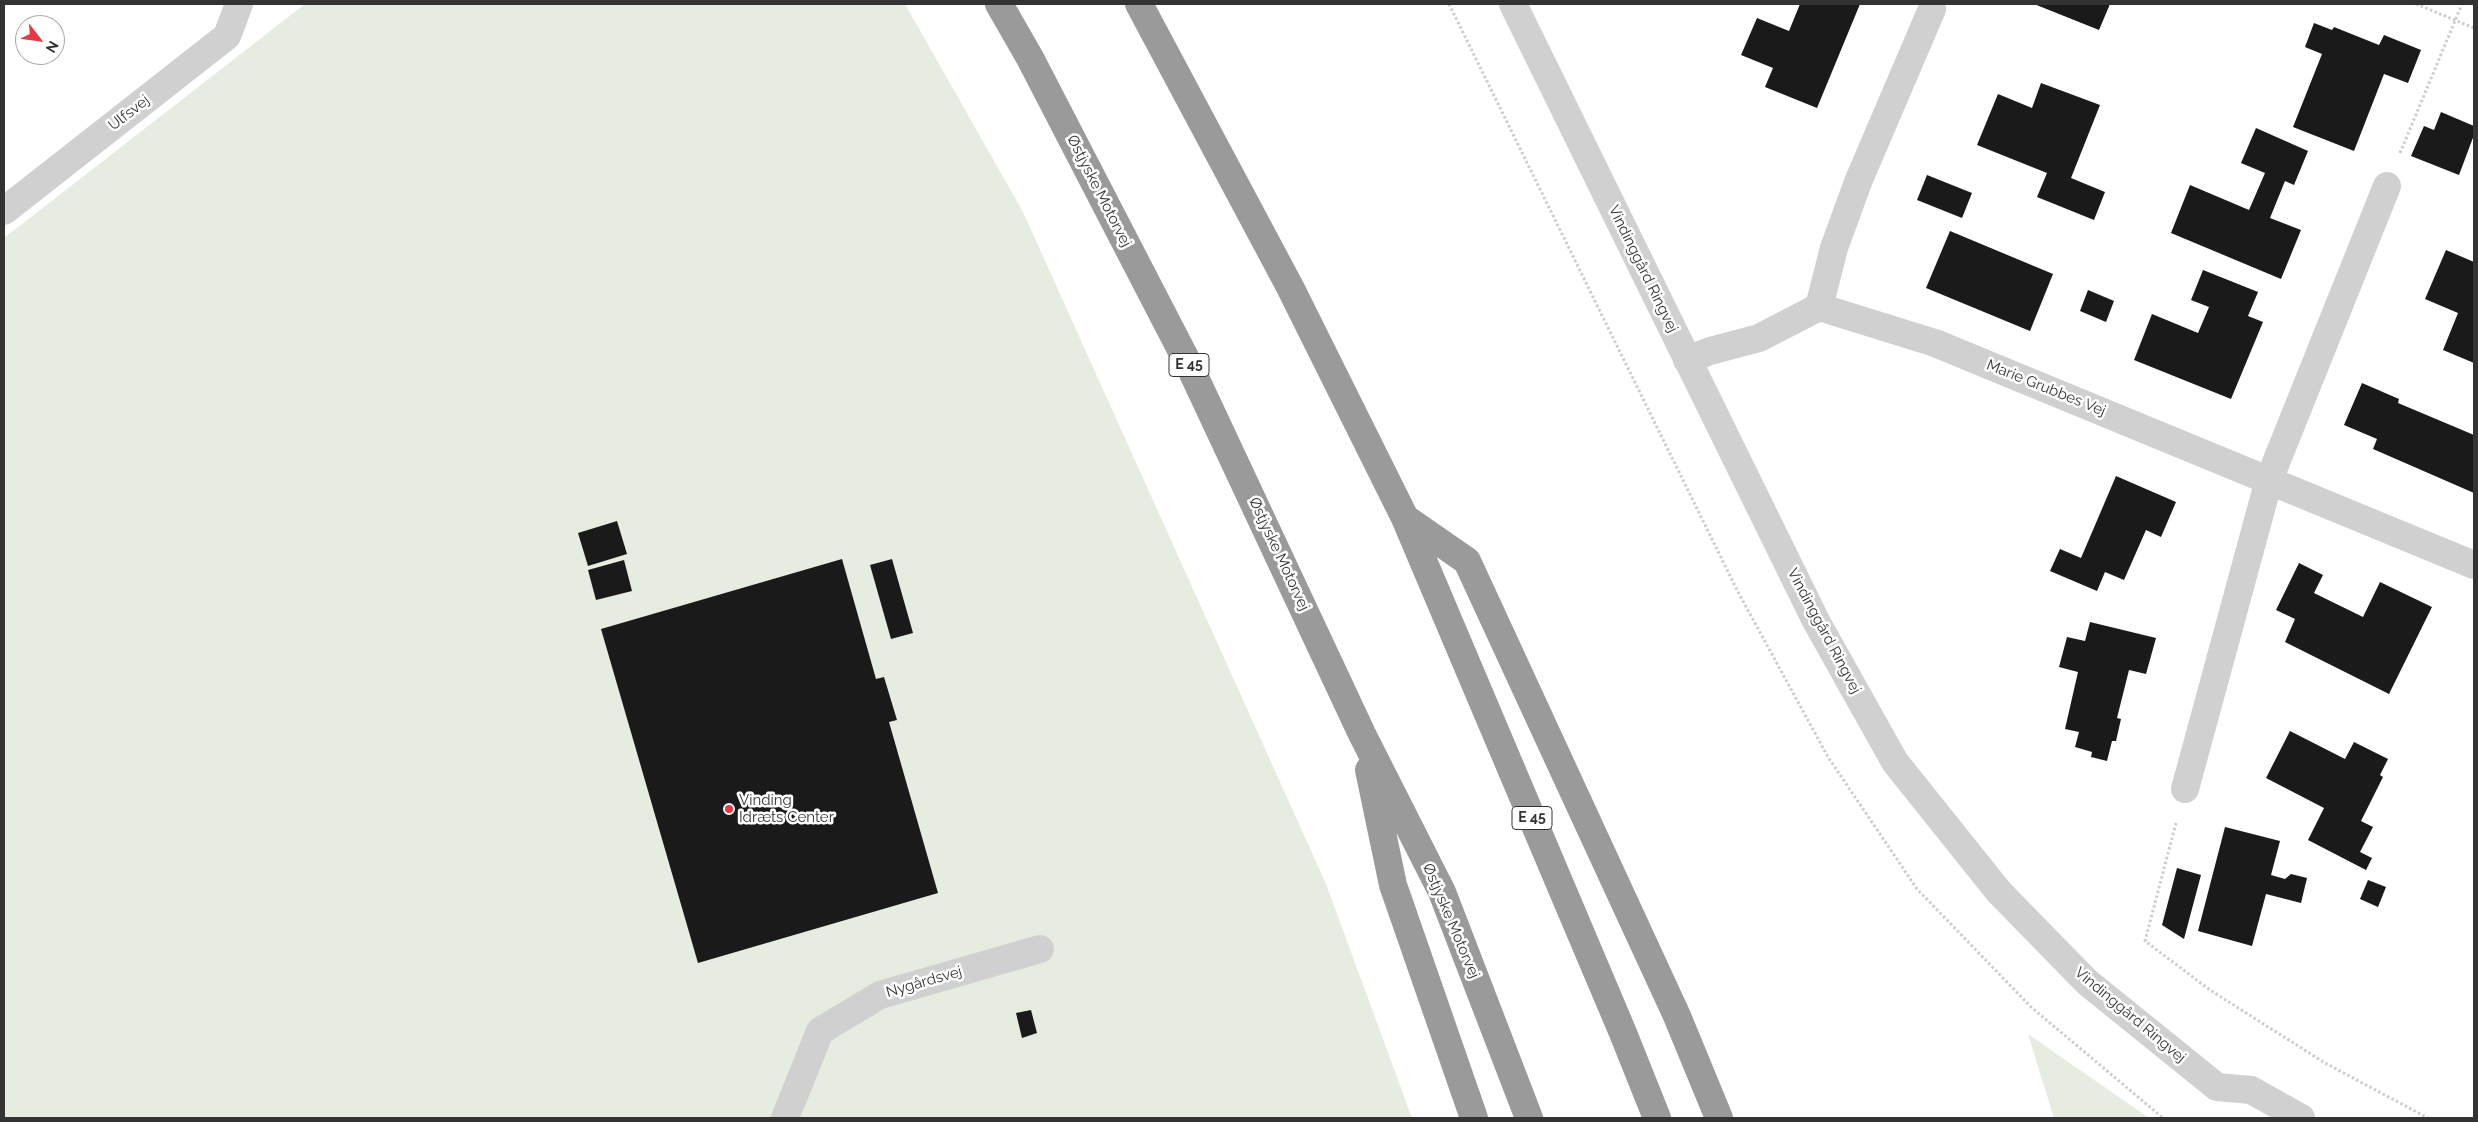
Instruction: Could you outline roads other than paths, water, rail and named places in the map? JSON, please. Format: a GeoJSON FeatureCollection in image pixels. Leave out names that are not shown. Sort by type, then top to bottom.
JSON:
{"type":"FeatureCollection","features":[{"type":"Feature","properties":{"kind":"highway","name":"Østjyske Motorvej"},"geometry":{"type":"LineString","coordinates":[[999,4],[1030,58],[1191,369],[1362,734],[1442,892],[1529,1118]]}},
{"type":"Feature","properties":{"kind":"highway","name":"E 45"},"geometry":{"type":"LineString","coordinates":[[1139,4],[1290,287],[1405,518],[1623,1033],[1657,1118]]}},
{"type":"Feature","properties":{"kind":"highway"},"geometry":{"type":"LineString","coordinates":[[1405,518],[1466,562],[1677,1016],[1719,1118]]}},
{"type":"Feature","properties":{"kind":"highway"},"geometry":{"type":"LineString","coordinates":[[1362,734],[1393,885],[1474,1118]]}},
{"type":"Feature","properties":{"kind":"street","name":"Ulfsvej"},"geometry":{"type":"LineString","coordinates":[[4,211],[227,36],[239,4]]}},
{"type":"Feature","properties":{"kind":"street","name":"Vindinggård Ringvej"},"geometry":{"type":"LineString","coordinates":[[1513,4],[1816,621],[1895,762],[1999,892],[2087,982],[2217,1087],[2252,1090],[2301,1118]]}},
{"type":"Feature","properties":{"kind":"street"},"geometry":{"type":"LineString","coordinates":[[1687,360],[1710,351],[1759,338],[1819,307],[1834,248],[1855,190],[1932,9]]}},
{"type":"Feature","properties":{"kind":"street"},"geometry":{"type":"LineString","coordinates":[[2185,789],[2269,480],[2387,186]]}},
{"type":"Feature","properties":{"kind":"street","name":"Marie Grubbes Vej"},"geometry":{"type":"LineString","coordinates":[[1819,307],[1935,343],[2474,565]]}},
{"type":"Feature","properties":{"kind":"street","name":"Nygårdsvej"},"geometry":{"type":"LineString","coordinates":[[785,1118],[820,1031],[880,995],[1040,949]]}},
{"type":"Feature","properties":{"kind":"place","name":"Vinding Idræts Center"},"geometry":{"type":"Point","coordinates":[729,809]}}]}
